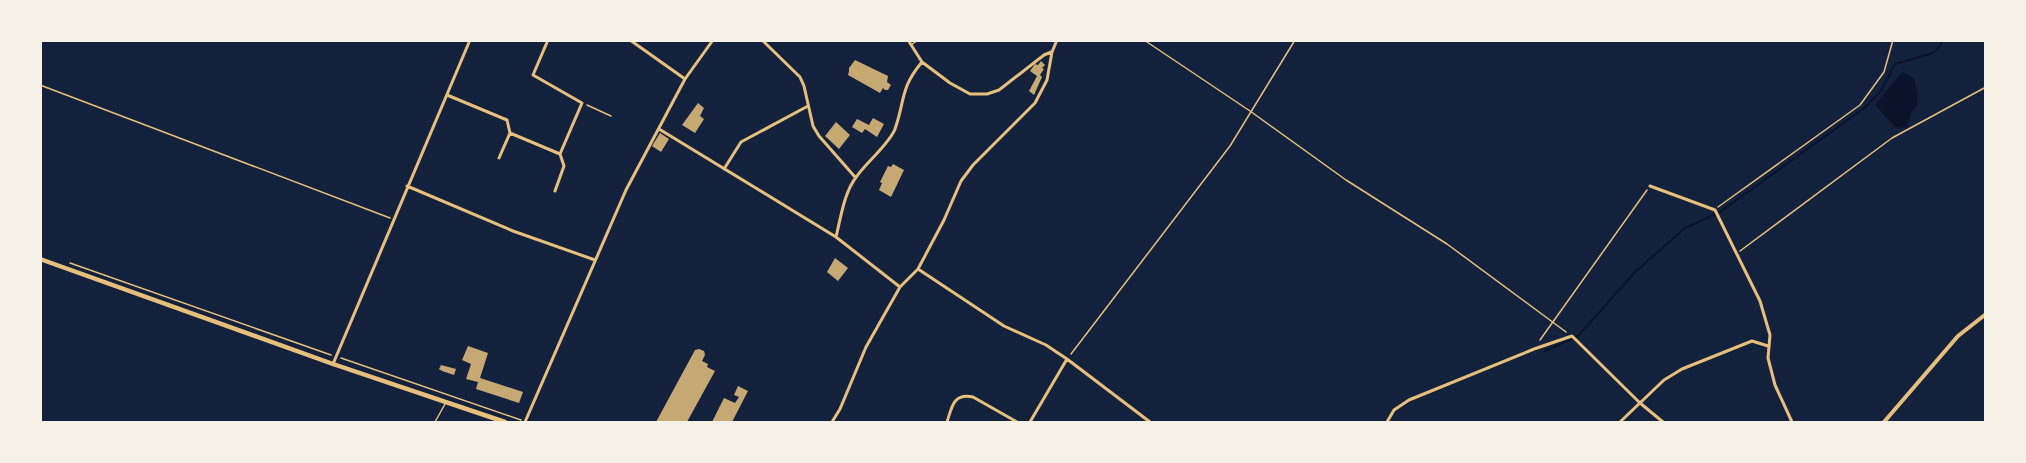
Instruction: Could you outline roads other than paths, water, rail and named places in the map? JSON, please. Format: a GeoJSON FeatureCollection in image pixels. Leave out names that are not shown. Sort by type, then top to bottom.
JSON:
{"type":"FeatureCollection","features":[{"type":"Feature","properties":{"kind":"main road"},"geometry":{"type":"LineString","coordinates":[[40,260],[505,423]]}},
{"type":"Feature","properties":{"kind":"street"},"geometry":{"type":"LineString","coordinates":[[333,364],[470,40]]}},
{"type":"Feature","properties":{"kind":"street"},"geometry":{"type":"LineString","coordinates":[[548,40],[533,75],[582,103],[560,154],[564,166],[555,191]]}},
{"type":"Feature","properties":{"kind":"street"},"geometry":{"type":"LineString","coordinates":[[630,40],[685,79]]}},
{"type":"Feature","properties":{"kind":"street"},"geometry":{"type":"LineString","coordinates":[[762,40],[800,77],[813,126],[855,177]]}},
{"type":"Feature","properties":{"kind":"street"},"geometry":{"type":"LineString","coordinates":[[908,40],[922,62],[950,83],[970,94],[987,94],[999,90],[1044,55],[1052,52]]}},
{"type":"Feature","properties":{"kind":"street"},"geometry":{"type":"LineString","coordinates":[[832,423],[866,347],[900,287],[918,268],[961,182],[973,165],[1035,103],[1047,80],[1055,42],[1049,40]]}},
{"type":"Feature","properties":{"kind":"street"},"geometry":{"type":"LineString","coordinates":[[525,422],[626,190],[685,79],[712,41]]}},
{"type":"Feature","properties":{"kind":"street"},"geometry":{"type":"LineString","coordinates":[[836,237],[844,202],[855,177],[894,132],[904,91],[911,75],[922,62]]}},
{"type":"Feature","properties":{"kind":"street"},"geometry":{"type":"LineString","coordinates":[[447,95],[507,120],[510,133],[499,158]]}},
{"type":"Feature","properties":{"kind":"street"},"geometry":{"type":"LineString","coordinates":[[724,169],[741,142],[808,106]]}},
{"type":"Feature","properties":{"kind":"street"},"geometry":{"type":"LineString","coordinates":[[659,129],[836,237],[900,287]]}},
{"type":"Feature","properties":{"kind":"street"},"geometry":{"type":"LineString","coordinates":[[510,133],[560,154]]}},
{"type":"Feature","properties":{"kind":"street"},"geometry":{"type":"LineString","coordinates":[[408,186],[513,231],[595,260]]}},
{"type":"Feature","properties":{"kind":"street"},"geometry":{"type":"LineString","coordinates":[[1650,186],[1715,210],[1760,301],[1770,334],[1768,358],[1775,385],[1792,423]]}},
{"type":"Feature","properties":{"kind":"street"},"geometry":{"type":"LineString","coordinates":[[918,268],[1004,326],[1046,345],[1067,359],[1150,423]]}},
{"type":"Feature","properties":{"kind":"street"},"geometry":{"type":"LineString","coordinates":[[1884,423],[1958,336],[1986,314]]}},
{"type":"Feature","properties":{"kind":"street"},"geometry":{"type":"LineString","coordinates":[[1387,423],[1395,410],[1410,400],[1534,349],[1572,336],[1663,423]]}},
{"type":"Feature","properties":{"kind":"street"},"geometry":{"type":"LineString","coordinates":[[1620,423],[1664,380],[1682,369],[1752,341],[1768,346]]}},
{"type":"Feature","properties":{"kind":"street"},"geometry":{"type":"LineString","coordinates":[[1030,423],[1067,359]]}},
{"type":"Feature","properties":{"kind":"street"},"geometry":{"type":"LineString","coordinates":[[947,423],[953,404],[957,399],[967,396],[973,397],[1017,423]]}},
{"type":"Feature","properties":{"kind":"lane"},"geometry":{"type":"LineString","coordinates":[[911,45],[918,40]]}},
{"type":"Feature","properties":{"kind":"lane"},"geometry":{"type":"LineString","coordinates":[[435,423],[446,403]]}},
{"type":"Feature","properties":{"kind":"water"},"geometry":{"type":"Polygon","coordinates":[[[1902,72],[1914,78],[1918,96],[1917,105],[1911,113],[1907,128],[1895,127],[1875,105],[1902,72]]]}},
{"type":"Feature","properties":{"kind":"waterway"},"geometry":{"type":"LineString","coordinates":[[1545,351],[1578,336],[1635,272],[1685,228],[1720,212],[1863,109],[1881,91],[1895,64],[1933,53],[1943,40]]}}]}
